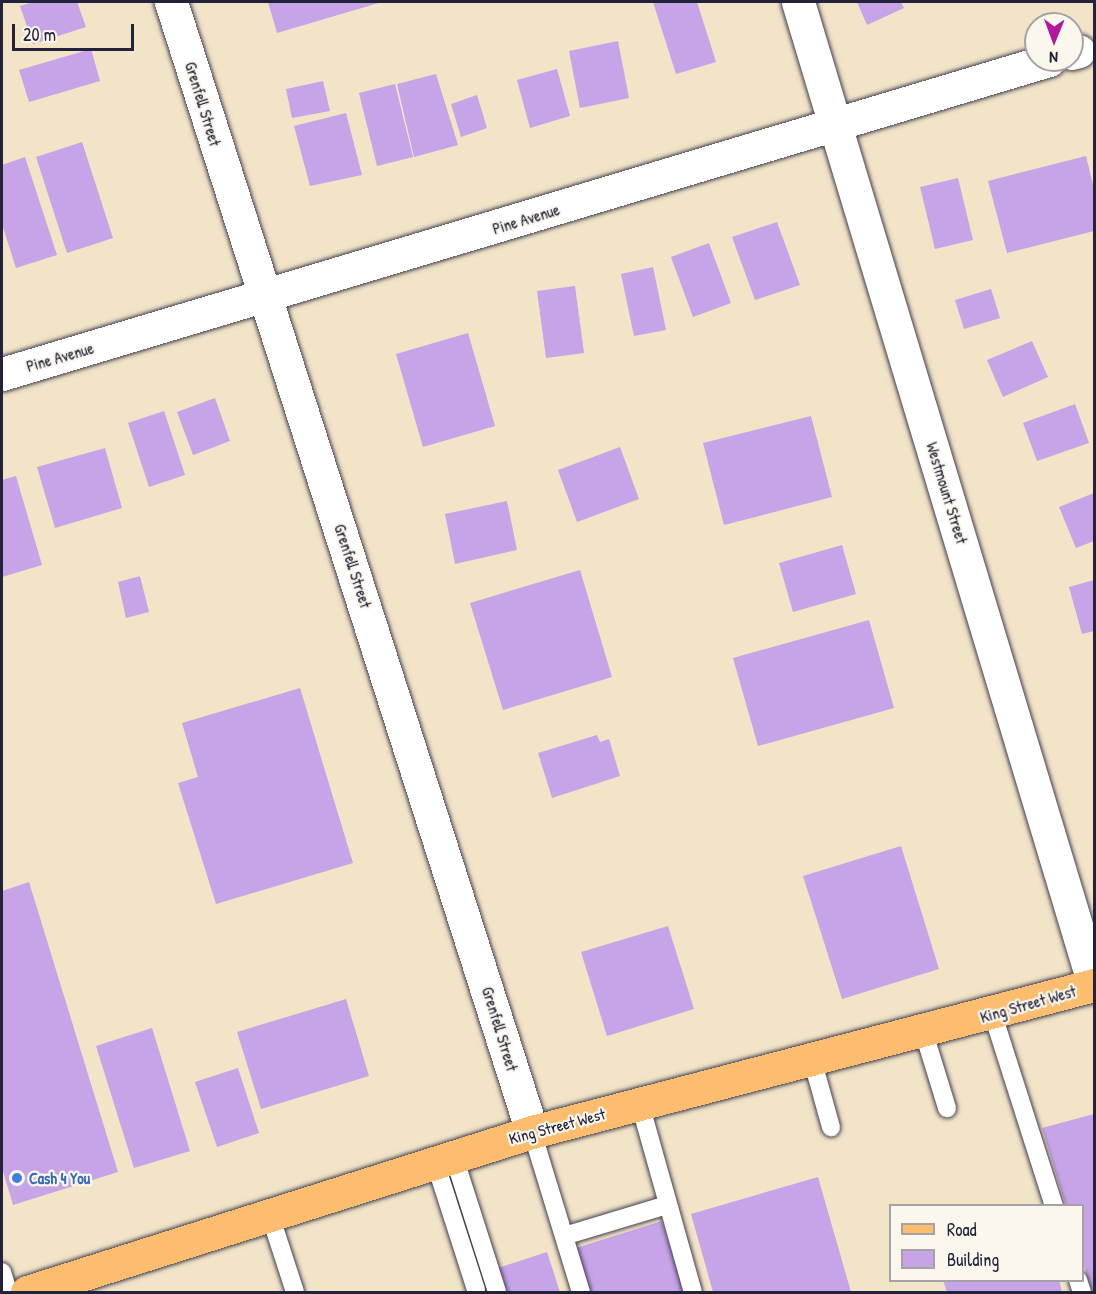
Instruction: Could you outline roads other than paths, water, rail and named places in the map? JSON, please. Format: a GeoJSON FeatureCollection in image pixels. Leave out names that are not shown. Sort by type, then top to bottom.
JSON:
{"type":"FeatureCollection","features":[{"type":"Feature","properties":{"kind":"main road","name":"King Street West"},"geometry":{"type":"LineString","coordinates":[[27,1293],[532,1132],[923,1030],[993,1015],[1094,985]]}},
{"type":"Feature","properties":{"kind":"street","name":"Grenfell Street"},"geometry":{"type":"LineString","coordinates":[[171,2],[532,1132]]}},
{"type":"Feature","properties":{"kind":"street","name":"Westmount Street"},"geometry":{"type":"LineString","coordinates":[[798,2],[838,126],[1094,985]]}},
{"type":"Feature","properties":{"kind":"street","name":"Pine Avenue"},"geometry":{"type":"LineString","coordinates":[[2,374],[838,126],[1024,68]]}},
{"type":"Feature","properties":{"kind":"lane"},"geometry":{"type":"LineString","coordinates":[[993,1015],[1053,1204]]}},
{"type":"Feature","properties":{"kind":"lane"},"geometry":{"type":"LineString","coordinates":[[923,1030],[947,1108]]}},
{"type":"Feature","properties":{"kind":"lane"},"geometry":{"type":"LineString","coordinates":[[812,1059],[831,1127]]}},
{"type":"Feature","properties":{"kind":"lane"},"geometry":{"type":"LineString","coordinates":[[640,1104],[693,1293]]}},
{"type":"Feature","properties":{"kind":"lane"},"geometry":{"type":"LineString","coordinates":[[532,1132],[580,1293]]}},
{"type":"Feature","properties":{"kind":"lane"},"geometry":{"type":"LineString","coordinates":[[445,1159],[476,1290]]}},
{"type":"Feature","properties":{"kind":"lane"},"geometry":{"type":"LineString","coordinates":[[445,1159],[497,1293]]}},
{"type":"Feature","properties":{"kind":"lane"},"geometry":{"type":"LineString","coordinates":[[564,1236],[667,1205]]}},
{"type":"Feature","properties":{"kind":"lane"},"geometry":{"type":"LineString","coordinates":[[270,1215],[295,1293]]}},
{"type":"Feature","properties":{"kind":"lane"},"geometry":{"type":"LineString","coordinates":[[2,1272],[8,1293]]}},
{"type":"Feature","properties":{"kind":"place","name":"Cash 4 You"},"geometry":{"type":"Point","coordinates":[17,1178]}}]}
